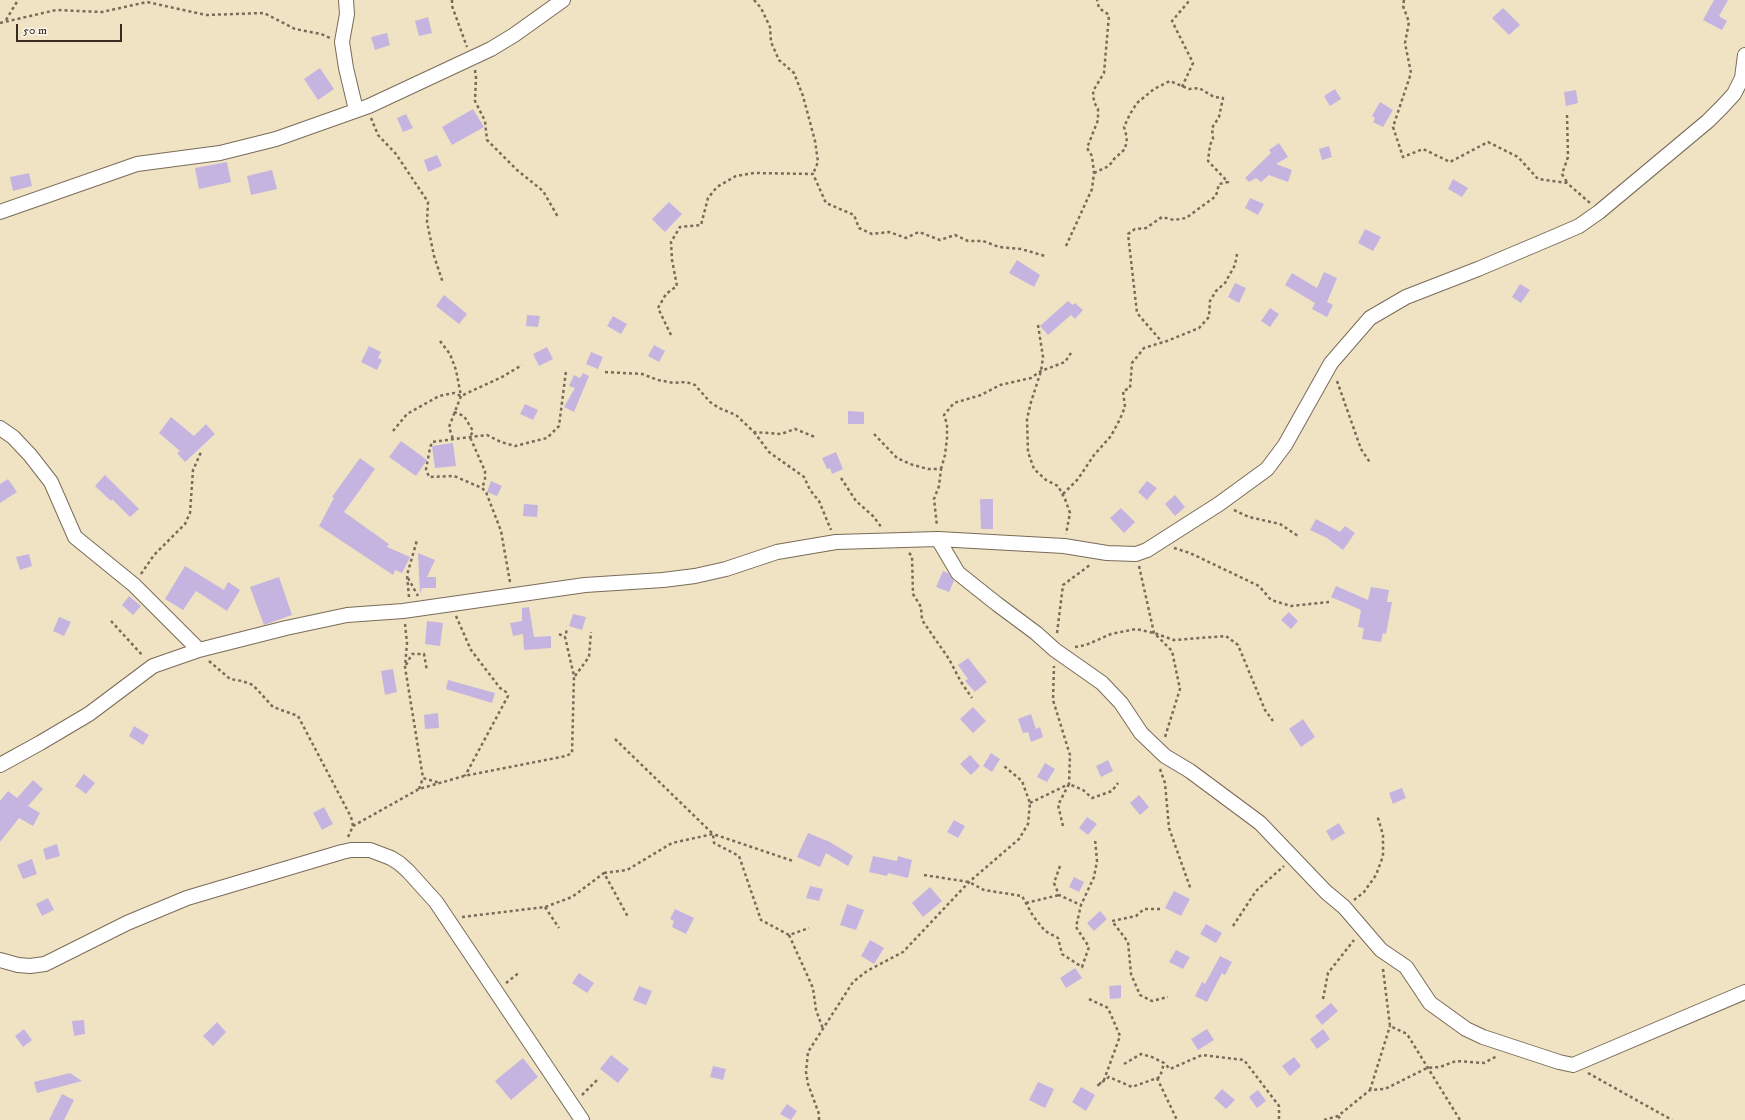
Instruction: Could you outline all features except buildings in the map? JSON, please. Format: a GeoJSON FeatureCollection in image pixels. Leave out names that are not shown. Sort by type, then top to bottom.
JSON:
{"type":"FeatureCollection","features":[{"type":"Feature","properties":{"kind":"street"},"geometry":{"type":"LineString","coordinates":[[346,0],[347,14],[342,42],[346,68],[356,110]]}},
{"type":"Feature","properties":{"kind":"street"},"geometry":{"type":"LineString","coordinates":[[0,212],[137,164],[227,151],[276,139],[369,106],[473,59],[514,36],[563,0]]}},
{"type":"Feature","properties":{"kind":"street"},"geometry":{"type":"LineString","coordinates":[[0,765],[89,714],[153,666],[199,650],[347,615],[452,605],[512,594],[585,585],[663,580],[701,575],[726,569],[777,552],[836,542],[938,539],[1064,546],[1107,553],[1136,554],[1158,544],[1169,535],[1219,504],[1267,469],[1277,458],[1331,363],[1370,318],[1406,297],[1478,269],[1579,226],[1599,212],[1708,121],[1722,107],[1734,94],[1742,78],[1745,55]]}},
{"type":"Feature","properties":{"kind":"street"},"geometry":{"type":"LineString","coordinates":[[0,428],[13,437],[30,455],[51,482],[74,537],[134,585],[199,650]]}},
{"type":"Feature","properties":{"kind":"street"},"geometry":{"type":"LineString","coordinates":[[938,539],[958,573],[1036,632],[1054,650],[1102,683],[1121,703],[1141,733],[1165,756],[1190,771],[1260,823],[1326,892],[1344,907],[1381,950],[1406,967],[1434,1008],[1466,1029],[1483,1037],[1559,1062],[1573,1065],[1745,992]]}},
{"type":"Feature","properties":{"kind":"street"},"geometry":{"type":"LineString","coordinates":[[0,960],[18,965],[30,966],[45,964],[127,923],[174,903],[342,852],[351,850],[370,850],[391,858],[408,871],[448,919],[582,1120]]}},
{"type":"Feature","properties":{"kind":"path"},"geometry":{"type":"LineString","coordinates":[[5,21],[18,0]]}},
{"type":"Feature","properties":{"kind":"path"},"geometry":{"type":"LineString","coordinates":[[452,0],[452,6],[462,35],[473,59],[476,78],[475,101],[485,121],[487,140],[518,170],[543,191],[558,216]]}},
{"type":"Feature","properties":{"kind":"path"},"geometry":{"type":"LineString","coordinates":[[754,0],[762,8],[770,28],[771,42],[779,60],[794,73],[815,141],[818,162],[813,174],[826,203],[854,215],[859,228],[872,234],[889,232],[906,238],[919,232],[940,240],[955,235],[968,241],[983,241],[999,247],[1021,249],[1045,256]]}},
{"type":"Feature","properties":{"kind":"path"},"geometry":{"type":"LineString","coordinates":[[1066,246],[1092,189],[1094,173],[1092,156],[1087,148],[1098,120],[1098,109],[1094,102],[1093,91],[1104,73],[1109,14],[1099,8],[1098,0]]}},
{"type":"Feature","properties":{"kind":"path"},"geometry":{"type":"LineString","coordinates":[[1182,86],[1192,63],[1172,21],[1190,0]]}},
{"type":"Feature","properties":{"kind":"path"},"geometry":{"type":"LineString","coordinates":[[1404,0],[1403,6],[1408,22],[1405,43],[1410,74],[1393,127],[1403,157],[1423,149],[1450,162],[1488,142],[1518,157],[1538,179],[1567,183]]}},
{"type":"Feature","properties":{"kind":"path"},"geometry":{"type":"LineString","coordinates":[[0,23],[56,10],[102,12],[147,2],[206,15],[264,13],[295,30],[321,34],[342,42]]}},
{"type":"Feature","properties":{"kind":"path"},"geometry":{"type":"LineString","coordinates":[[1094,173],[1109,166],[1125,149],[1127,138],[1124,127],[1138,103],[1154,89],[1170,81],[1189,89],[1199,88],[1214,97],[1223,98],[1219,117],[1212,128],[1213,139],[1210,145],[1208,161],[1228,182],[1219,184],[1216,196],[1186,218],[1174,220],[1162,217],[1146,228],[1135,229],[1128,234],[1137,313],[1162,342]]}},
{"type":"Feature","properties":{"kind":"path"},"geometry":{"type":"LineString","coordinates":[[369,106],[372,123],[378,134],[396,154],[428,202],[427,222],[434,256],[443,283]]}},
{"type":"Feature","properties":{"kind":"path"},"geometry":{"type":"LineString","coordinates":[[1567,115],[1568,157],[1562,174],[1567,183],[1599,212]]}},
{"type":"Feature","properties":{"kind":"path"},"geometry":{"type":"LineString","coordinates":[[671,335],[658,308],[666,294],[677,286],[672,260],[671,242],[680,227],[701,225],[708,198],[717,187],[736,176],[754,173],[813,174]]}},
{"type":"Feature","properties":{"kind":"path"},"geometry":{"type":"LineString","coordinates":[[1062,494],[1078,479],[1114,431],[1125,407],[1123,391],[1130,388],[1132,363],[1144,348],[1199,328],[1209,317],[1210,301],[1216,291],[1224,283],[1235,265],[1237,254]]}},
{"type":"Feature","properties":{"kind":"path"},"geometry":{"type":"LineString","coordinates":[[1038,325],[1043,357],[1041,371],[1027,419],[1028,452],[1034,469],[1046,480],[1058,486],[1070,513],[1064,546]]}},
{"type":"Feature","properties":{"kind":"path"},"geometry":{"type":"LineString","coordinates":[[440,341],[450,354],[456,370],[461,396],[449,427],[453,439]]}},
{"type":"Feature","properties":{"kind":"path"},"geometry":{"type":"LineString","coordinates":[[938,539],[934,499],[939,486],[941,469],[945,455],[947,424],[944,415],[954,403],[981,395],[1000,386],[1031,378],[1041,371],[1065,362],[1070,353]]}},
{"type":"Feature","properties":{"kind":"path"},"geometry":{"type":"LineString","coordinates":[[1331,363],[1361,449],[1371,464]]}},
{"type":"Feature","properties":{"kind":"path"},"geometry":{"type":"LineString","coordinates":[[393,431],[407,414],[439,396],[454,393],[461,396],[502,377],[522,364]]}},
{"type":"Feature","properties":{"kind":"path"},"geometry":{"type":"LineString","coordinates":[[512,594],[501,530],[486,492],[482,488],[454,476],[429,477],[426,469],[432,442],[487,435],[501,442],[515,446],[547,438],[558,426],[566,371]]}},
{"type":"Feature","properties":{"kind":"path"},"geometry":{"type":"LineString","coordinates":[[605,372],[642,374],[658,380],[686,382],[694,385],[710,402],[719,408],[736,415],[754,432],[769,452],[804,477],[810,490],[819,501],[836,542]]}},
{"type":"Feature","properties":{"kind":"path"},"geometry":{"type":"LineString","coordinates":[[454,412],[464,416],[468,421],[474,431],[470,437]]}},
{"type":"Feature","properties":{"kind":"path"},"geometry":{"type":"LineString","coordinates":[[754,432],[781,434],[795,428],[816,437]]}},
{"type":"Feature","properties":{"kind":"path"},"geometry":{"type":"LineString","coordinates":[[874,434],[897,458],[910,464],[928,469],[941,469]]}},
{"type":"Feature","properties":{"kind":"path"},"geometry":{"type":"LineString","coordinates":[[470,437],[485,471],[485,480],[482,488]]}},
{"type":"Feature","properties":{"kind":"path"},"geometry":{"type":"LineString","coordinates":[[134,585],[154,555],[185,524],[190,513],[193,470],[201,452]]}},
{"type":"Feature","properties":{"kind":"path"},"geometry":{"type":"LineString","coordinates":[[841,478],[856,501],[873,516],[883,528],[884,540]]}},
{"type":"Feature","properties":{"kind":"path"},"geometry":{"type":"LineString","coordinates":[[1219,504],[1249,517],[1280,524],[1298,536]]}},
{"type":"Feature","properties":{"kind":"path"},"geometry":{"type":"LineString","coordinates":[[417,540],[407,575],[411,610],[405,666],[423,778],[419,790]]}},
{"type":"Feature","properties":{"kind":"path"},"geometry":{"type":"LineString","coordinates":[[899,540],[912,556],[913,594],[920,607],[922,620],[949,659],[961,682],[972,698]]}},
{"type":"Feature","properties":{"kind":"path"},"geometry":{"type":"LineString","coordinates":[[1158,544],[1190,553],[1259,586],[1271,600],[1291,606],[1329,602]]}},
{"type":"Feature","properties":{"kind":"path"},"geometry":{"type":"LineString","coordinates":[[1063,826],[1058,805],[1069,784],[1070,755],[1053,700],[1054,650],[1062,585],[1107,553]]}},
{"type":"Feature","properties":{"kind":"path"},"geometry":{"type":"LineString","coordinates":[[1136,554],[1154,633],[1172,651],[1180,689],[1164,741],[1165,756]]}},
{"type":"Feature","properties":{"kind":"path"},"geometry":{"type":"LineString","coordinates":[[407,575],[420,600],[411,610]]}},
{"type":"Feature","properties":{"kind":"path"},"geometry":{"type":"LineString","coordinates":[[452,605],[471,650],[500,688],[506,692],[508,696],[464,776]]}},
{"type":"Feature","properties":{"kind":"path"},"geometry":{"type":"LineString","coordinates":[[111,621],[153,666]]}},
{"type":"Feature","properties":{"kind":"path"},"geometry":{"type":"LineString","coordinates":[[342,852],[353,826],[419,790],[464,776],[566,756],[572,753],[574,676],[565,637],[567,629]]}},
{"type":"Feature","properties":{"kind":"path"},"geometry":{"type":"LineString","coordinates":[[1054,650],[1086,645],[1111,634],[1136,629],[1174,640],[1226,636],[1238,645],[1265,710],[1273,721]]}},
{"type":"Feature","properties":{"kind":"path"},"geometry":{"type":"LineString","coordinates":[[574,676],[589,657],[592,632]]}},
{"type":"Feature","properties":{"kind":"path"},"geometry":{"type":"LineString","coordinates":[[558,634],[565,637]]}},
{"type":"Feature","properties":{"kind":"path"},"geometry":{"type":"LineString","coordinates":[[199,650],[225,676],[235,681],[248,682],[274,707],[298,716],[350,816],[353,826]]}},
{"type":"Feature","properties":{"kind":"path"},"geometry":{"type":"LineString","coordinates":[[405,666],[412,654],[424,654],[427,671]]}},
{"type":"Feature","properties":{"kind":"path"},"geometry":{"type":"LineString","coordinates":[[615,739],[713,834],[793,861]]}},
{"type":"Feature","properties":{"kind":"path"},"geometry":{"type":"LineString","coordinates":[[1152,744],[1165,783],[1169,828],[1191,890]]}},
{"type":"Feature","properties":{"kind":"path"},"geometry":{"type":"LineString","coordinates":[[819,1120],[819,1114],[808,1084],[806,1072],[808,1052],[853,982],[867,971],[903,952],[969,882],[1019,839],[1028,824],[1030,803],[1022,781],[1004,766]]}},
{"type":"Feature","properties":{"kind":"path"},"geometry":{"type":"LineString","coordinates":[[423,778],[441,783]]}},
{"type":"Feature","properties":{"kind":"path"},"geometry":{"type":"LineString","coordinates":[[1030,803],[1069,784],[1083,790],[1092,798],[1112,791],[1118,783]]}},
{"type":"Feature","properties":{"kind":"path"},"geometry":{"type":"LineString","coordinates":[[1344,907],[1364,892],[1376,875],[1382,856],[1383,835],[1377,815]]}},
{"type":"Feature","properties":{"kind":"path"},"geometry":{"type":"LineString","coordinates":[[448,919],[545,907],[572,897],[604,873],[627,870],[672,843],[713,834]]}},
{"type":"Feature","properties":{"kind":"path"},"geometry":{"type":"LineString","coordinates":[[713,834],[714,843],[739,856],[761,920],[788,935],[813,988],[816,1010],[823,1029]]}},
{"type":"Feature","properties":{"kind":"path"},"geometry":{"type":"LineString","coordinates":[[924,874],[969,882],[984,890],[1022,896],[1033,916],[1045,931],[1058,938],[1062,954],[1082,966],[1089,946],[1076,927],[1081,905],[1094,877],[1097,861],[1095,839]]}},
{"type":"Feature","properties":{"kind":"path"},"geometry":{"type":"LineString","coordinates":[[1233,926],[1256,891],[1285,864],[1290,855]]}},
{"type":"Feature","properties":{"kind":"path"},"geometry":{"type":"LineString","coordinates":[[1058,895],[1054,883],[1060,866]]}},
{"type":"Feature","properties":{"kind":"path"},"geometry":{"type":"LineString","coordinates":[[604,873],[628,917]]}},
{"type":"Feature","properties":{"kind":"path"},"geometry":{"type":"LineString","coordinates":[[1026,903],[1058,895],[1081,905]]}},
{"type":"Feature","properties":{"kind":"path"},"geometry":{"type":"LineString","coordinates":[[545,907],[559,928]]}},
{"type":"Feature","properties":{"kind":"path"},"geometry":{"type":"LineString","coordinates":[[1160,909],[1144,909],[1136,916],[1112,921],[1128,942],[1131,974],[1140,996],[1152,1001],[1168,997]]}},
{"type":"Feature","properties":{"kind":"path"},"geometry":{"type":"LineString","coordinates":[[1323,1000],[1328,973],[1354,941],[1359,926]]}},
{"type":"Feature","properties":{"kind":"path"},"geometry":{"type":"LineString","coordinates":[[788,935],[809,928]]}},
{"type":"Feature","properties":{"kind":"path"},"geometry":{"type":"LineString","coordinates":[[1324,1120],[1338,1116],[1370,1090],[1390,1026],[1381,950]]}},
{"type":"Feature","properties":{"kind":"path"},"geometry":{"type":"LineString","coordinates":[[1089,999],[1108,1008],[1120,1036],[1104,1080],[1097,1086],[1109,1077],[1132,1087],[1160,1076],[1164,1064]]}},
{"type":"Feature","properties":{"kind":"path"},"geometry":{"type":"LineString","coordinates":[[1390,1026],[1407,1034],[1460,1120]]}},
{"type":"Feature","properties":{"kind":"path"},"geometry":{"type":"LineString","coordinates":[[1370,1090],[1385,1089],[1427,1068],[1440,1067],[1456,1061],[1484,1063],[1515,1047]]}},
{"type":"Feature","properties":{"kind":"path"},"geometry":{"type":"LineString","coordinates":[[1124,1064],[1141,1054],[1152,1057],[1164,1064],[1170,1070],[1202,1055],[1244,1060],[1279,1106],[1279,1120]]}},
{"type":"Feature","properties":{"kind":"path"},"geometry":{"type":"LineString","coordinates":[[1573,1065],[1672,1120]]}},
{"type":"Feature","properties":{"kind":"path"},"geometry":{"type":"LineString","coordinates":[[572,1106],[599,1078]]}},
{"type":"Feature","properties":{"kind":"path"},"geometry":{"type":"LineString","coordinates":[[1157,1078],[1177,1120]]}},
{"type":"Feature","properties":{"kind":"path"},"geometry":{"type":"LineString","coordinates":[[1338,1116],[1341,1120]]}}]}
